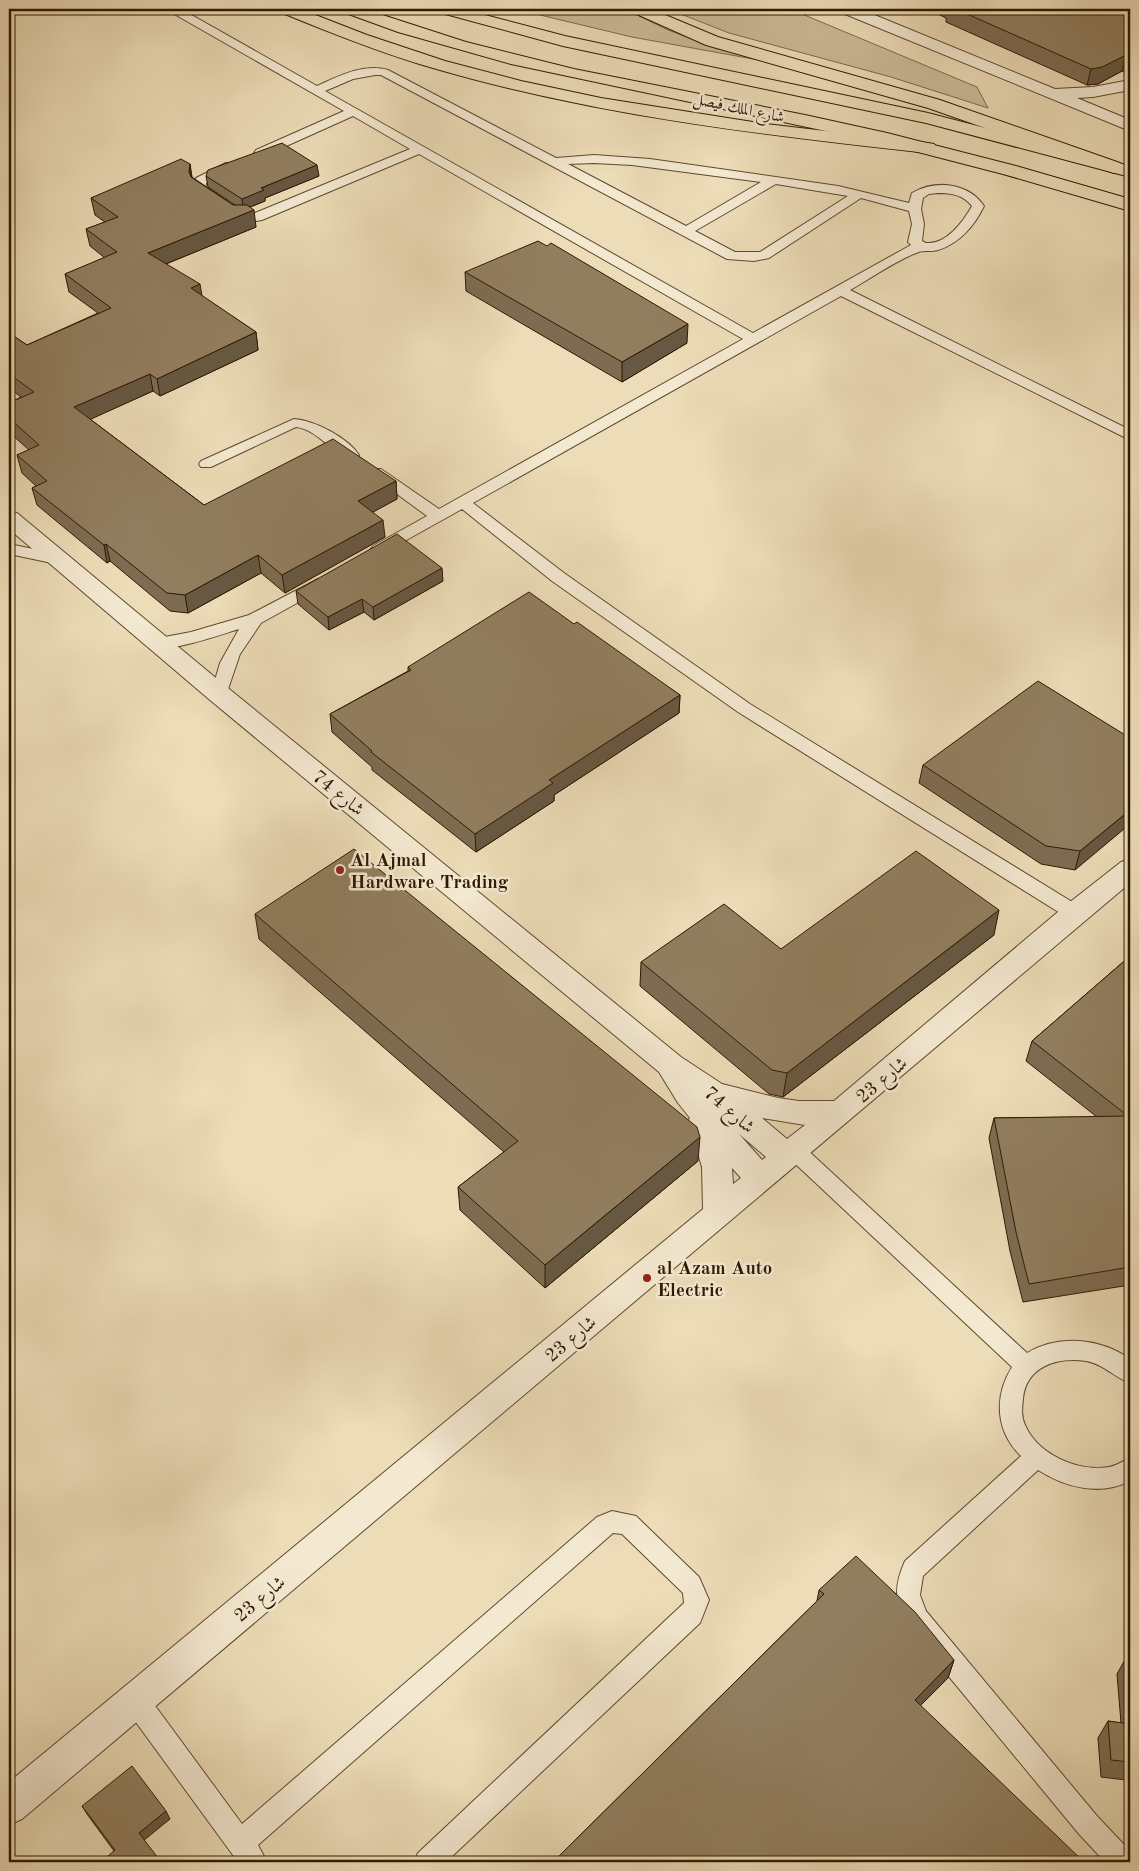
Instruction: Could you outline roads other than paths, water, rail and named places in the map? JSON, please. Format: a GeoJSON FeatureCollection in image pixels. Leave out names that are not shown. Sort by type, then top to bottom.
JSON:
{"type":"FeatureCollection","features":[{"type":"Feature","properties":{"kind":"main road"},"geometry":{"type":"LineString","coordinates":[[286,9],[392,49],[488,77],[554,92],[765,130],[928,148]]}},
{"type":"Feature","properties":{"kind":"main road","name":"شارع الملك فيصل"},"geometry":{"type":"LineString","coordinates":[[349,9],[426,35],[537,66],[928,148],[1010,169],[1130,205]]}},
{"type":"Feature","properties":{"kind":"main road","name":"شارع الملك فيصل"},"geometry":{"type":"LineString","coordinates":[[444,9],[563,41],[928,118],[1122,170]]}},
{"type":"Feature","properties":{"kind":"main road"},"geometry":{"type":"LineString","coordinates":[[638,9],[712,41],[934,104],[1122,170]]}},
{"type":"Feature","properties":{"kind":"street"},"geometry":{"type":"LineString","coordinates":[[846,9],[1130,126]]}},
{"type":"Feature","properties":{"kind":"street"},"geometry":{"type":"LineString","coordinates":[[1050,93],[1093,92],[1130,99]]}},
{"type":"Feature","properties":{"kind":"street","name":"شارع 74"},"geometry":{"type":"LineString","coordinates":[[10,520],[671,1065],[681,1087],[704,1099],[791,1154]]}},
{"type":"Feature","properties":{"kind":"street","name":"شارع 23"},"geometry":{"type":"LineString","coordinates":[[9,1806],[840,1113],[1075,913],[1130,869]]}},
{"type":"Feature","properties":{"kind":"street"},"geometry":{"type":"LineString","coordinates":[[718,1214],[717,1167],[705,1126],[704,1099],[778,1110],[840,1113]]}},
{"type":"Feature","properties":{"kind":"street","name":"شارع 74"},"geometry":{"type":"LineString","coordinates":[[704,1099],[760,1179]]}},
{"type":"Feature","properties":{"kind":"lane"},"geometry":{"type":"LineString","coordinates":[[9,12],[18,9]]}},
{"type":"Feature","properties":{"kind":"lane"},"geometry":{"type":"LineString","coordinates":[[172,9],[754,339]]}},
{"type":"Feature","properties":{"kind":"lane"},"geometry":{"type":"LineString","coordinates":[[315,91],[359,72],[376,70],[384,72],[732,256],[754,258],[772,251],[859,194]]}},
{"type":"Feature","properties":{"kind":"lane"},"geometry":{"type":"LineString","coordinates":[[353,112],[204,177],[200,181],[199,189],[235,214],[249,218],[257,217],[418,150]]}},
{"type":"Feature","properties":{"kind":"lane"},"geometry":{"type":"LineString","coordinates":[[556,162],[606,158],[774,180],[859,194],[915,210]]}},
{"type":"Feature","properties":{"kind":"lane"},"geometry":{"type":"LineString","coordinates":[[685,232],[774,180]]}},
{"type":"Feature","properties":{"kind":"lane"},"geometry":{"type":"LineString","coordinates":[[364,558],[919,246],[932,247],[950,240],[969,222],[978,206],[974,199],[952,189],[925,191],[917,196],[915,210],[918,224],[915,242],[919,246]]}},
{"type":"Feature","properties":{"kind":"lane"},"geometry":{"type":"LineString","coordinates":[[840,290],[1130,436]]}},
{"type":"Feature","properties":{"kind":"lane"},"geometry":{"type":"LineString","coordinates":[[206,464],[294,423],[306,424],[438,516]]}},
{"type":"Feature","properties":{"kind":"lane"},"geometry":{"type":"LineString","coordinates":[[463,502],[558,577],[744,708],[1075,913]]}},
{"type":"Feature","properties":{"kind":"lane"},"geometry":{"type":"LineString","coordinates":[[9,550],[56,559]]}},
{"type":"Feature","properties":{"kind":"lane"},"geometry":{"type":"LineString","coordinates":[[160,643],[192,637],[256,619],[330,577]]}},
{"type":"Feature","properties":{"kind":"lane"},"geometry":{"type":"LineString","coordinates":[[219,694],[230,654],[241,636],[256,619]]}},
{"type":"Feature","properties":{"kind":"lane"},"geometry":{"type":"LineString","coordinates":[[791,1154],[1026,1366]]}},
{"type":"Feature","properties":{"kind":"lane"},"geometry":{"type":"LineString","coordinates":[[1129,1370],[1108,1357],[1085,1350],[1043,1354],[1026,1366],[1015,1381],[1010,1400],[1012,1420],[1021,1440],[1036,1457],[1059,1472],[1084,1479],[1111,1478],[1130,1470]]}},
{"type":"Feature","properties":{"kind":"lane"},"geometry":{"type":"LineString","coordinates":[[1036,1457],[913,1569],[908,1585],[908,1603],[923,1626],[1088,1825],[1123,1862]]}},
{"type":"Feature","properties":{"kind":"lane"},"geometry":{"type":"LineString","coordinates":[[136,1701],[247,1853],[605,1525],[612,1522],[628,1524],[697,1592],[696,1608],[684,1622],[427,1862]]}},
{"type":"Feature","properties":{"kind":"place","name":"Al Ajmal Hardware Trading"},"geometry":{"type":"Point","coordinates":[340,870]}},
{"type":"Feature","properties":{"kind":"place","name":"al Azam Auto Electric"},"geometry":{"type":"Point","coordinates":[647,1278]}}]}
